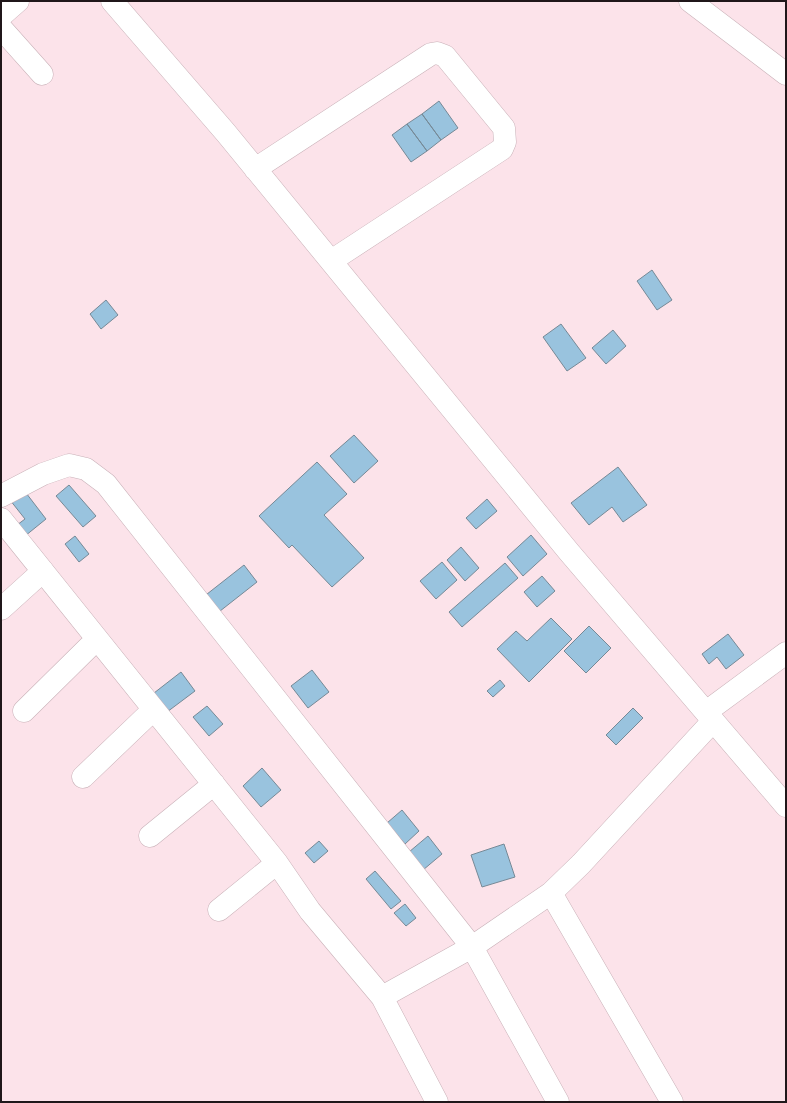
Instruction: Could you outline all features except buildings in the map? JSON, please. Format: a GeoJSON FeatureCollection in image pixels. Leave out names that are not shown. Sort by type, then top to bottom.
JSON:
{"type":"FeatureCollection","features":[{"type":"Feature","properties":{"kind":"street"},"geometry":{"type":"LineString","coordinates":[[1,16],[18,1]]}},
{"type":"Feature","properties":{"kind":"street"},"geometry":{"type":"LineString","coordinates":[[112,1],[255,168],[569,552],[786,806]]}},
{"type":"Feature","properties":{"kind":"street"},"geometry":{"type":"LineString","coordinates":[[690,1],[786,74]]}},
{"type":"Feature","properties":{"kind":"street"},"geometry":{"type":"LineString","coordinates":[[1,28],[42,74]]}},
{"type":"Feature","properties":{"kind":"street"},"geometry":{"type":"LineString","coordinates":[[255,168],[431,54],[437,53],[444,56],[450,62],[504,128],[506,142],[502,149],[331,261]]}},
{"type":"Feature","properties":{"kind":"street"},"geometry":{"type":"LineString","coordinates":[[1,496],[43,474],[69,465],[86,469],[106,484],[472,947],[558,1102]]}},
{"type":"Feature","properties":{"kind":"street"},"geometry":{"type":"LineString","coordinates":[[1,519],[277,863],[310,911],[382,997],[437,1102]]}},
{"type":"Feature","properties":{"kind":"street"},"geometry":{"type":"LineString","coordinates":[[1,608],[43,571]]}},
{"type":"Feature","properties":{"kind":"street"},"geometry":{"type":"LineString","coordinates":[[24,711],[97,639]]}},
{"type":"Feature","properties":{"kind":"street"},"geometry":{"type":"LineString","coordinates":[[382,997],[472,947],[551,893],[581,864],[710,717],[786,653]]}},
{"type":"Feature","properties":{"kind":"street"},"geometry":{"type":"LineString","coordinates":[[83,777],[153,710]]}},
{"type":"Feature","properties":{"kind":"street"},"geometry":{"type":"LineString","coordinates":[[150,836],[214,784]]}},
{"type":"Feature","properties":{"kind":"street"},"geometry":{"type":"LineString","coordinates":[[219,910],[277,863]]}},
{"type":"Feature","properties":{"kind":"street"},"geometry":{"type":"LineString","coordinates":[[551,893],[672,1102]]}}]}
